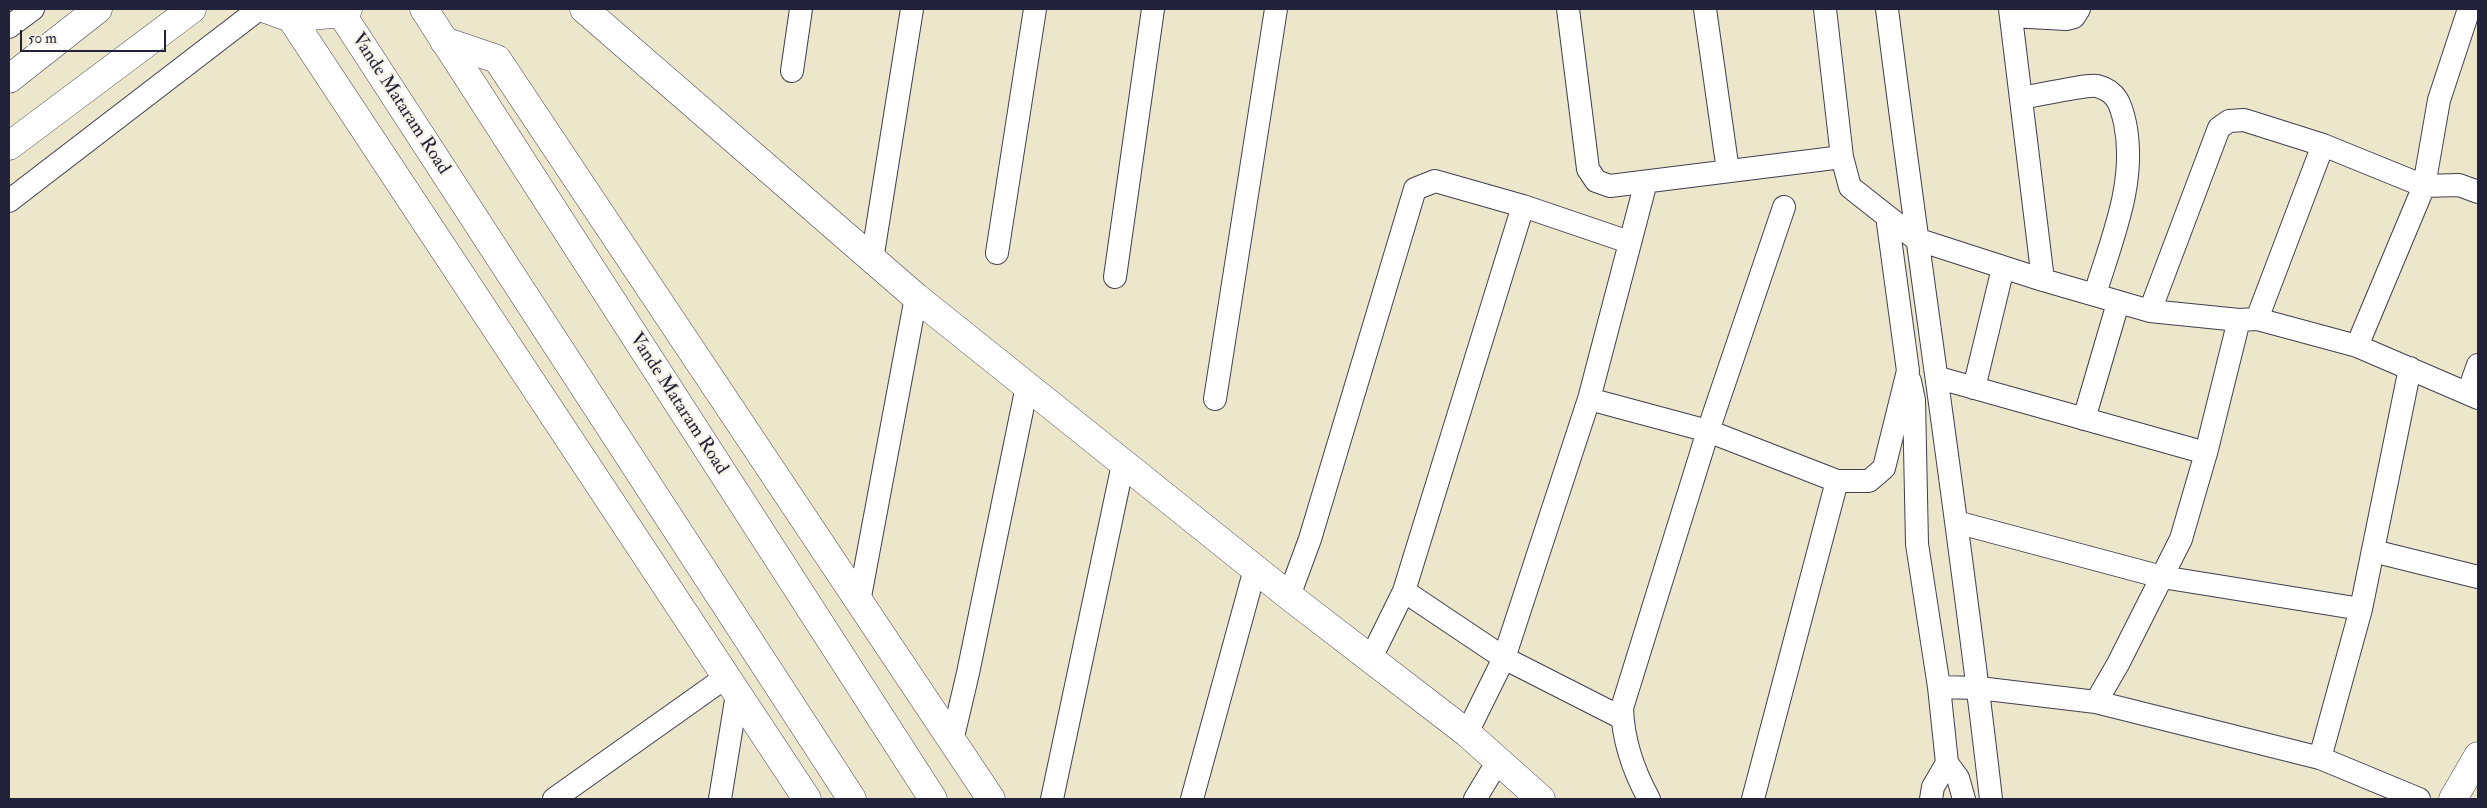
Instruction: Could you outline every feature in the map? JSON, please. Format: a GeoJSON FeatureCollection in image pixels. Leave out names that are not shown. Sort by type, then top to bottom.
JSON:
{"type":"FeatureCollection","features":[{"type":"Feature","properties":{"kind":"street"},"geometry":{"type":"LineString","coordinates":[[9,27],[33,9]]}},
{"type":"Feature","properties":{"kind":"street"},"geometry":{"type":"LineString","coordinates":[[9,79],[98,9]]}},
{"type":"Feature","properties":{"kind":"street"},"geometry":{"type":"LineString","coordinates":[[9,146],[192,9]]}},
{"type":"Feature","properties":{"kind":"street"},"geometry":{"type":"LineString","coordinates":[[9,201],[259,9]]}},
{"type":"Feature","properties":{"kind":"street","name":"Vande Mataram Road"},"geometry":{"type":"LineString","coordinates":[[424,9],[933,799]]}},
{"type":"Feature","properties":{"kind":"street"},"geometry":{"type":"LineString","coordinates":[[584,9],[916,297],[1289,596],[1467,733],[1541,799]]}},
{"type":"Feature","properties":{"kind":"street"},"geometry":{"type":"LineString","coordinates":[[792,72],[801,9]]}},
{"type":"Feature","properties":{"kind":"street"},"geometry":{"type":"LineString","coordinates":[[872,260],[912,9]]}},
{"type":"Feature","properties":{"kind":"street"},"geometry":{"type":"LineString","coordinates":[[997,253],[1035,9]]}},
{"type":"Feature","properties":{"kind":"street"},"geometry":{"type":"LineString","coordinates":[[1115,277],[1153,9]]}},
{"type":"Feature","properties":{"kind":"street"},"geometry":{"type":"LineString","coordinates":[[1215,398],[1276,9]]}},
{"type":"Feature","properties":{"kind":"street"},"geometry":{"type":"LineString","coordinates":[[1568,9],[1588,169],[1596,181],[1610,186],[1842,157]]}},
{"type":"Feature","properties":{"kind":"street"},"geometry":{"type":"LineString","coordinates":[[1705,9],[1728,171]]}},
{"type":"Feature","properties":{"kind":"street"},"geometry":{"type":"LineString","coordinates":[[1825,9],[1842,157],[1850,187],[1916,239],[2003,268],[2095,294],[2118,304],[2150,311],[2248,319],[2358,346],[2473,395],[2478,365]]}},
{"type":"Feature","properties":{"kind":"street"},"geometry":{"type":"LineString","coordinates":[[1888,9],[1916,239],[1939,378],[1991,799]]}},
{"type":"Feature","properties":{"kind":"street"},"geometry":{"type":"LineString","coordinates":[[2043,280],[2011,12],[2066,19],[2074,18],[2079,9]]}},
{"type":"Feature","properties":{"kind":"street"},"geometry":{"type":"LineString","coordinates":[[2358,346],[2424,186],[2439,100],[2469,9]]}},
{"type":"Feature","properties":{"kind":"street"},"geometry":{"type":"LineString","coordinates":[[278,13],[344,11]]}},
{"type":"Feature","properties":{"kind":"street","name":"Vande Mataram Road"},"geometry":{"type":"LineString","coordinates":[[344,11],[852,799]]}},
{"type":"Feature","properties":{"kind":"street"},"geometry":{"type":"LineString","coordinates":[[278,13],[807,799]]}},
{"type":"Feature","properties":{"kind":"street"},"geometry":{"type":"LineString","coordinates":[[444,41],[498,59],[991,799]]}},
{"type":"Feature","properties":{"kind":"street"},"geometry":{"type":"LineString","coordinates":[[2022,98],[2096,86],[2114,94],[2122,105],[2129,140],[2128,176],[2124,203],[2095,294]]}},
{"type":"Feature","properties":{"kind":"street"},"geometry":{"type":"LineString","coordinates":[[2150,311],[2219,128],[2229,121],[2244,120],[2323,145],[2424,186],[2459,185],[2478,192]]}},
{"type":"Feature","properties":{"kind":"street"},"geometry":{"type":"LineString","coordinates":[[2096,702],[2118,664],[2180,539],[2248,319],[2323,145]]}},
{"type":"Feature","properties":{"kind":"street"},"geometry":{"type":"LineString","coordinates":[[1289,596],[1310,539],[1415,189],[1435,181],[1523,206],[1629,242]]}},
{"type":"Feature","properties":{"kind":"street"},"geometry":{"type":"LineString","coordinates":[[1467,733],[1504,658],[1589,399],[1646,182]]}},
{"type":"Feature","properties":{"kind":"street"},"geometry":{"type":"LineString","coordinates":[[1370,660],[1404,590],[1523,206]]}},
{"type":"Feature","properties":{"kind":"street"},"geometry":{"type":"LineString","coordinates":[[1649,799],[1631,759],[1623,733],[1622,708],[1708,431],[1784,206]]}},
{"type":"Feature","properties":{"kind":"street"},"geometry":{"type":"LineString","coordinates":[[1887,216],[1908,370],[1914,400],[1917,544],[1939,688],[1947,763],[1958,778],[1964,799]]}},
{"type":"Feature","properties":{"kind":"street"},"geometry":{"type":"LineString","coordinates":[[1974,388],[2003,268]]}},
{"type":"Feature","properties":{"kind":"street"},"geometry":{"type":"LineString","coordinates":[[859,602],[916,297]]}},
{"type":"Feature","properties":{"kind":"street"},"geometry":{"type":"LineString","coordinates":[[2084,419],[2118,304]]}},
{"type":"Feature","properties":{"kind":"street"},"geometry":{"type":"LineString","coordinates":[[2320,758],[2361,609],[2410,368]]}},
{"type":"Feature","properties":{"kind":"street"},"geometry":{"type":"LineString","coordinates":[[1589,399],[1708,431],[1837,481],[1869,481],[1884,468],[1908,370]]}},
{"type":"Feature","properties":{"kind":"street"},"geometry":{"type":"LineString","coordinates":[[1939,378],[2206,452]]}},
{"type":"Feature","properties":{"kind":"street"},"geometry":{"type":"LineString","coordinates":[[952,741],[1027,386]]}},
{"type":"Feature","properties":{"kind":"street"},"geometry":{"type":"LineString","coordinates":[[1052,799],[1123,464]]}},
{"type":"Feature","properties":{"kind":"street"},"geometry":{"type":"LineString","coordinates":[[1753,799],[1837,481]]}},
{"type":"Feature","properties":{"kind":"street"},"geometry":{"type":"LineString","coordinates":[[1956,522],[2162,577],[2361,609]]}},
{"type":"Feature","properties":{"kind":"street"},"geometry":{"type":"LineString","coordinates":[[2373,551],[2478,577]]}},
{"type":"Feature","properties":{"kind":"street"},"geometry":{"type":"LineString","coordinates":[[1195,797],[1255,569]]}},
{"type":"Feature","properties":{"kind":"street"},"geometry":{"type":"LineString","coordinates":[[1404,590],[1504,658],[1622,718]]}},
{"type":"Feature","properties":{"kind":"street"},"geometry":{"type":"LineString","coordinates":[[554,799],[732,686]]}},
{"type":"Feature","properties":{"kind":"street"},"geometry":{"type":"LineString","coordinates":[[720,799],[732,686]]}},
{"type":"Feature","properties":{"kind":"street"},"geometry":{"type":"LineString","coordinates":[[1939,688],[1978,688],[2096,702],[2320,758],[2418,799]]}},
{"type":"Feature","properties":{"kind":"street"},"geometry":{"type":"LineString","coordinates":[[2453,799],[2478,756]]}},
{"type":"Feature","properties":{"kind":"street"},"geometry":{"type":"LineString","coordinates":[[1476,799],[1498,761]]}},
{"type":"Feature","properties":{"kind":"street"},"geometry":{"type":"LineString","coordinates":[[1931,799],[1933,787],[1947,763]]}}]}
